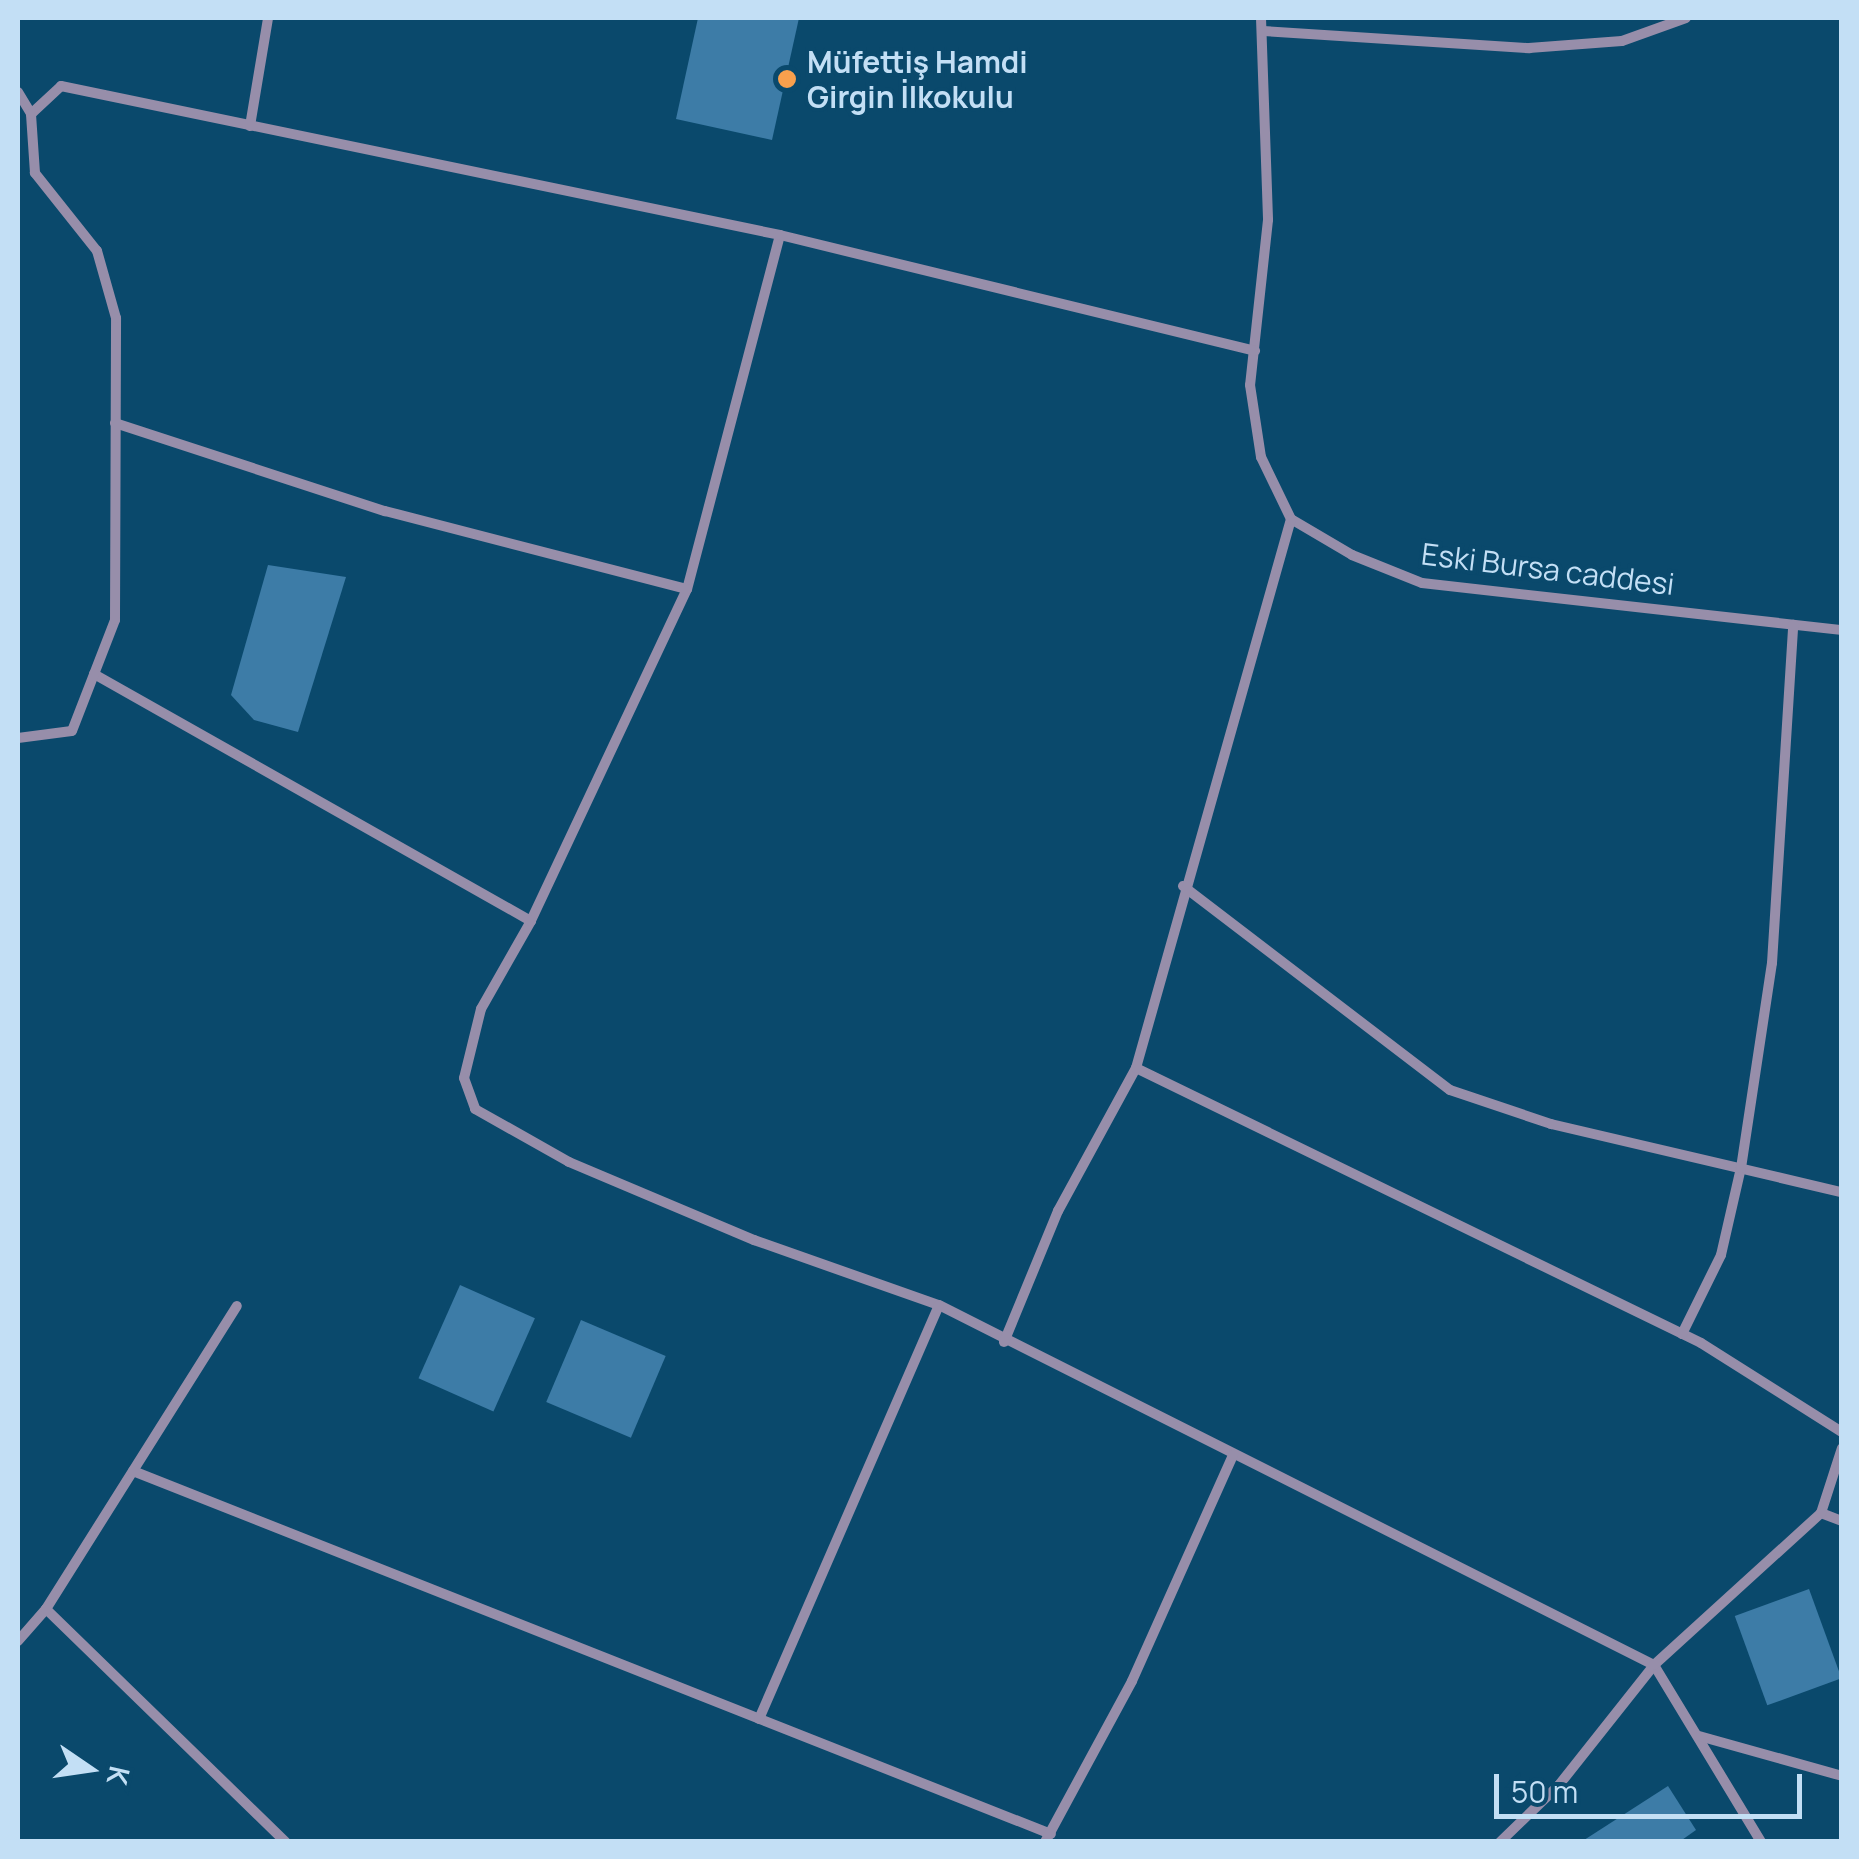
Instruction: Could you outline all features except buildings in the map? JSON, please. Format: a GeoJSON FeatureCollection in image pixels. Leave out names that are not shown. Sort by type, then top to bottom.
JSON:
{"type":"FeatureCollection","features":[{"type":"Feature","properties":{"kind":"street"},"geometry":{"type":"LineString","coordinates":[[250,126],[268,18]]}},
{"type":"Feature","properties":{"kind":"street"},"geometry":{"type":"LineString","coordinates":[[1004,1342],[1058,1211],[1136,1068],[1183,886],[1291,520],[1260,457],[1250,385],[1268,220],[1261,18]]}},
{"type":"Feature","properties":{"kind":"street"},"geometry":{"type":"LineString","coordinates":[[1263,32],[1529,48],[1622,41],[1686,18]]}},
{"type":"Feature","properties":{"kind":"street"},"geometry":{"type":"LineString","coordinates":[[32,114],[61,86],[780,235],[1255,351]]}},
{"type":"Feature","properties":{"kind":"street"},"geometry":{"type":"LineString","coordinates":[[18,92],[32,114],[35,173],[97,250],[116,318],[114,620],[72,731],[18,738]]}},
{"type":"Feature","properties":{"kind":"street"},"geometry":{"type":"LineString","coordinates":[[780,235],[687,590],[531,920],[482,1009],[464,1078],[474,1109],[569,1162],[754,1240],[939,1305],[1004,1342],[1654,1665],[1762,1842]]}},
{"type":"Feature","properties":{"kind":"street"},"geometry":{"type":"LineString","coordinates":[[115,423],[385,511],[687,590]]}},
{"type":"Feature","properties":{"kind":"street","name":"Eski Bursa caddesi"},"geometry":{"type":"LineString","coordinates":[[1291,520],[1352,555],[1422,583],[1842,630]]}},
{"type":"Feature","properties":{"kind":"street"},"geometry":{"type":"LineString","coordinates":[[1682,1334],[1721,1255],[1741,1168],[1772,963],[1793,624]]}},
{"type":"Feature","properties":{"kind":"street"},"geometry":{"type":"LineString","coordinates":[[94,674],[531,920]]}},
{"type":"Feature","properties":{"kind":"street"},"geometry":{"type":"LineString","coordinates":[[1183,886],[1450,1090],[1551,1124],[1842,1192]]}},
{"type":"Feature","properties":{"kind":"street"},"geometry":{"type":"LineString","coordinates":[[1136,1068],[1682,1334],[1842,1432]]}},
{"type":"Feature","properties":{"kind":"street"},"geometry":{"type":"LineString","coordinates":[[760,1719],[939,1305]]}},
{"type":"Feature","properties":{"kind":"street"},"geometry":{"type":"LineString","coordinates":[[18,1641],[46,1609],[237,1306]]}},
{"type":"Feature","properties":{"kind":"street"},"geometry":{"type":"LineString","coordinates":[[1500,1842],[1559,1785],[1654,1665],[1821,1513],[1842,1448]]}},
{"type":"Feature","properties":{"kind":"street"},"geometry":{"type":"LineString","coordinates":[[133,1471],[760,1719],[1048,1838],[1132,1680],[1233,1456]]}},
{"type":"Feature","properties":{"kind":"street"},"geometry":{"type":"LineString","coordinates":[[1821,1513],[1842,1521]]}},
{"type":"Feature","properties":{"kind":"street"},"geometry":{"type":"LineString","coordinates":[[46,1609],[286,1842]]}},
{"type":"Feature","properties":{"kind":"street"},"geometry":{"type":"LineString","coordinates":[[1698,1736],[1842,1776]]}},
{"type":"Feature","properties":{"kind":"place","name":"Müfettiş Hamdi Girgin İlkokulu"},"geometry":{"type":"Point","coordinates":[787,79]}}]}
